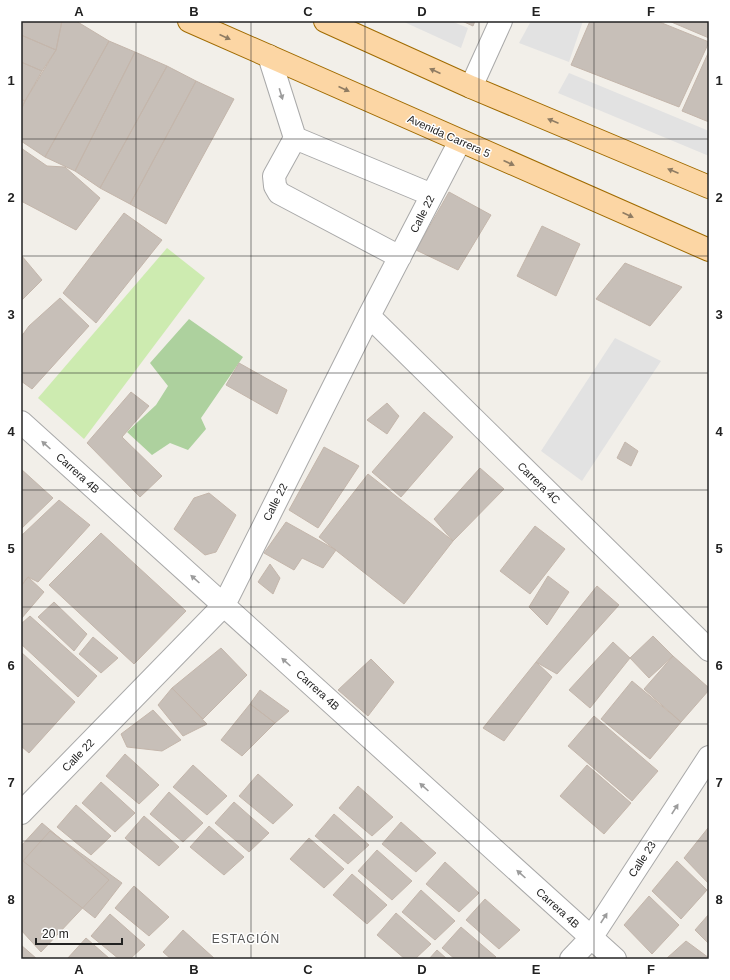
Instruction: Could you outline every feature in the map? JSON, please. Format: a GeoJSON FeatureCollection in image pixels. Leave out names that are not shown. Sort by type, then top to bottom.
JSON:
{"type":"FeatureCollection","features":[{"type":"Feature","properties":{"kind":"main road","name":"Avenida Carrera 5"},"geometry":{"type":"LineString","coordinates":[[189,21],[709,250]]}},
{"type":"Feature","properties":{"kind":"main road"},"geometry":{"type":"LineString","coordinates":[[325,21],[471,87],[709,186]]}},
{"type":"Feature","properties":{"kind":"street"},"geometry":{"type":"LineString","coordinates":[[471,87],[500,21]]}},
{"type":"Feature","properties":{"kind":"street"},"geometry":{"type":"LineString","coordinates":[[270,56],[295,138],[274,176],[275,186],[279,193],[400,257]]}},
{"type":"Feature","properties":{"kind":"street"},"geometry":{"type":"LineString","coordinates":[[295,138],[432,195]]}},
{"type":"Feature","properties":{"kind":"street","name":"Calle 22"},"geometry":{"type":"LineString","coordinates":[[21,813],[224,605],[460,141]]}},
{"type":"Feature","properties":{"kind":"street","name":"Carrera 4C"},"geometry":{"type":"LineString","coordinates":[[370,316],[709,650]]}},
{"type":"Feature","properties":{"kind":"street","name":"Carrera 4B"},"geometry":{"type":"LineString","coordinates":[[21,422],[615,959]]}},
{"type":"Feature","properties":{"kind":"street","name":"Calle 23"},"geometry":{"type":"LineString","coordinates":[[571,959],[591,938],[709,757]]}},
{"type":"Feature","properties":{"kind":"green space"},"geometry":{"type":"Polygon","coordinates":[[[167,248],[205,278],[84,439],[38,398],[167,248]]]}},
{"type":"Feature","properties":{"kind":"green space"},"geometry":{"type":"Polygon","coordinates":[[[189,319],[243,357],[201,418],[206,429],[188,450],[170,443],[152,455],[127,432],[156,405],[168,386],[150,363],[189,319]]]}},
{"type":"Feature","properties":{"kind":"shaded area"},"geometry":{"type":"Polygon","coordinates":[[[402,21],[451,21],[468,28],[461,48],[402,21]]]}},
{"type":"Feature","properties":{"kind":"shaded area"},"geometry":{"type":"Polygon","coordinates":[[[531,21],[583,21],[569,62],[519,43],[531,21]]]}},
{"type":"Feature","properties":{"kind":"shaded area"},"geometry":{"type":"Polygon","coordinates":[[[569,73],[709,131],[709,156],[558,93],[569,73]]]}},
{"type":"Feature","properties":{"kind":"shaded area"},"geometry":{"type":"Polygon","coordinates":[[[615,338],[661,361],[582,481],[541,451],[615,338]]]}},
{"type":"Feature","properties":{"kind":"building"},"geometry":{"type":"Polygon","coordinates":[[[21,21],[62,21],[56,50],[21,35],[21,21]]]}},
{"type":"Feature","properties":{"kind":"building"},"geometry":{"type":"Polygon","coordinates":[[[62,21],[76,21],[109,41],[45,157],[21,141],[21,110],[56,50],[62,21]]]}},
{"type":"Feature","properties":{"kind":"building"},"geometry":{"type":"Polygon","coordinates":[[[462,21],[475,21],[473,26],[462,21]]]}},
{"type":"Feature","properties":{"kind":"building"},"geometry":{"type":"Polygon","coordinates":[[[590,21],[657,21],[709,42],[679,107],[571,65],[590,21]]]}},
{"type":"Feature","properties":{"kind":"building"},"geometry":{"type":"Polygon","coordinates":[[[669,21],[709,21],[709,38],[669,21]]]}},
{"type":"Feature","properties":{"kind":"building"},"geometry":{"type":"Polygon","coordinates":[[[21,35],[56,50],[42,71],[21,62],[21,35]]]}},
{"type":"Feature","properties":{"kind":"building"},"geometry":{"type":"Polygon","coordinates":[[[109,41],[135,52],[75,171],[45,157],[109,41]]]}},
{"type":"Feature","properties":{"kind":"building"},"geometry":{"type":"Polygon","coordinates":[[[709,51],[709,122],[682,111],[709,51]]]}},
{"type":"Feature","properties":{"kind":"building"},"geometry":{"type":"Polygon","coordinates":[[[135,52],[167,66],[100,188],[75,171],[135,52]]]}},
{"type":"Feature","properties":{"kind":"building"},"geometry":{"type":"Polygon","coordinates":[[[21,62],[42,71],[25,101],[21,99],[21,62]]]}},
{"type":"Feature","properties":{"kind":"building"},"geometry":{"type":"Polygon","coordinates":[[[167,66],[196,81],[130,204],[100,188],[167,66]]]}},
{"type":"Feature","properties":{"kind":"building"},"geometry":{"type":"Polygon","coordinates":[[[196,81],[234,99],[166,224],[130,204],[196,81]]]}},
{"type":"Feature","properties":{"kind":"building"},"geometry":{"type":"Polygon","coordinates":[[[21,99],[25,101],[21,110],[21,99]]]}},
{"type":"Feature","properties":{"kind":"building"},"geometry":{"type":"Polygon","coordinates":[[[21,148],[47,166],[65,167],[100,198],[76,230],[21,201],[21,148]]]}},
{"type":"Feature","properties":{"kind":"building"},"geometry":{"type":"Polygon","coordinates":[[[449,192],[491,215],[458,270],[416,250],[449,192]]]}},
{"type":"Feature","properties":{"kind":"building"},"geometry":{"type":"Polygon","coordinates":[[[124,213],[162,240],[96,323],[63,293],[124,213]]]}},
{"type":"Feature","properties":{"kind":"building"},"geometry":{"type":"Polygon","coordinates":[[[542,226],[580,244],[556,296],[517,276],[542,226]]]}},
{"type":"Feature","properties":{"kind":"building"},"geometry":{"type":"Polygon","coordinates":[[[21,255],[42,280],[21,301],[21,255]]]}},
{"type":"Feature","properties":{"kind":"building"},"geometry":{"type":"Polygon","coordinates":[[[625,263],[682,287],[650,326],[596,299],[625,263]]]}},
{"type":"Feature","properties":{"kind":"building"},"geometry":{"type":"Polygon","coordinates":[[[60,298],[89,326],[32,389],[21,381],[21,337],[29,326],[60,298]]]}},
{"type":"Feature","properties":{"kind":"building"},"geometry":{"type":"Polygon","coordinates":[[[239,363],[287,390],[277,414],[226,385],[239,363]]]}},
{"type":"Feature","properties":{"kind":"building"},"geometry":{"type":"Polygon","coordinates":[[[131,392],[149,406],[122,437],[162,476],[140,497],[87,443],[131,392]]]}},
{"type":"Feature","properties":{"kind":"building"},"geometry":{"type":"Polygon","coordinates":[[[387,403],[399,416],[387,434],[367,420],[387,403]]]}},
{"type":"Feature","properties":{"kind":"building"},"geometry":{"type":"Polygon","coordinates":[[[424,412],[453,437],[401,497],[372,472],[424,412]]]}},
{"type":"Feature","properties":{"kind":"building"},"geometry":{"type":"Polygon","coordinates":[[[625,442],[638,451],[631,466],[617,458],[625,442]]]}},
{"type":"Feature","properties":{"kind":"building"},"geometry":{"type":"Polygon","coordinates":[[[324,447],[359,466],[318,528],[289,510],[324,447]]]}},
{"type":"Feature","properties":{"kind":"building"},"geometry":{"type":"Polygon","coordinates":[[[480,468],[504,489],[453,541],[434,519],[480,468]]]}},
{"type":"Feature","properties":{"kind":"building"},"geometry":{"type":"Polygon","coordinates":[[[21,469],[53,498],[21,529],[21,469]]]}},
{"type":"Feature","properties":{"kind":"building"},"geometry":{"type":"Polygon","coordinates":[[[368,474],[453,541],[404,604],[319,537],[368,474]]]}},
{"type":"Feature","properties":{"kind":"building"},"geometry":{"type":"Polygon","coordinates":[[[209,493],[236,515],[216,552],[205,555],[174,529],[194,498],[209,493]]]}},
{"type":"Feature","properties":{"kind":"building"},"geometry":{"type":"Polygon","coordinates":[[[59,500],[90,525],[38,582],[28,577],[21,586],[21,536],[59,500]]]}},
{"type":"Feature","properties":{"kind":"building"},"geometry":{"type":"Polygon","coordinates":[[[286,522],[336,550],[323,568],[302,558],[294,570],[264,553],[286,522]]]}},
{"type":"Feature","properties":{"kind":"building"},"geometry":{"type":"Polygon","coordinates":[[[535,526],[565,549],[530,594],[500,571],[535,526]]]}},
{"type":"Feature","properties":{"kind":"building"},"geometry":{"type":"Polygon","coordinates":[[[101,533],[186,611],[134,664],[49,585],[101,533]]]}},
{"type":"Feature","properties":{"kind":"building"},"geometry":{"type":"Polygon","coordinates":[[[270,564],[280,578],[273,594],[258,582],[270,564]]]}},
{"type":"Feature","properties":{"kind":"building"},"geometry":{"type":"Polygon","coordinates":[[[548,576],[569,592],[547,625],[529,607],[548,576]]]}},
{"type":"Feature","properties":{"kind":"building"},"geometry":{"type":"Polygon","coordinates":[[[28,577],[44,592],[21,619],[21,586],[28,577]]]}},
{"type":"Feature","properties":{"kind":"building"},"geometry":{"type":"Polygon","coordinates":[[[597,586],[619,605],[557,674],[536,662],[597,586]]]}},
{"type":"Feature","properties":{"kind":"building"},"geometry":{"type":"Polygon","coordinates":[[[54,602],[87,634],[74,651],[38,617],[54,602]]]}},
{"type":"Feature","properties":{"kind":"building"},"geometry":{"type":"Polygon","coordinates":[[[30,616],[97,676],[78,697],[21,644],[21,624],[30,616]]]}},
{"type":"Feature","properties":{"kind":"building"},"geometry":{"type":"Polygon","coordinates":[[[653,636],[673,656],[649,678],[630,658],[653,636]]]}},
{"type":"Feature","properties":{"kind":"building"},"geometry":{"type":"Polygon","coordinates":[[[93,637],[118,658],[101,673],[79,654],[93,637]]]}},
{"type":"Feature","properties":{"kind":"building"},"geometry":{"type":"Polygon","coordinates":[[[613,642],[630,658],[590,708],[569,690],[613,642]]]}},
{"type":"Feature","properties":{"kind":"building"},"geometry":{"type":"Polygon","coordinates":[[[221,648],[247,675],[203,719],[172,688],[221,648]]]}},
{"type":"Feature","properties":{"kind":"building"},"geometry":{"type":"Polygon","coordinates":[[[21,652],[75,702],[29,753],[21,746],[21,652]]]}},
{"type":"Feature","properties":{"kind":"building"},"geometry":{"type":"Polygon","coordinates":[[[673,656],[709,688],[709,690],[681,722],[644,689],[673,656]]]}},
{"type":"Feature","properties":{"kind":"building"},"geometry":{"type":"Polygon","coordinates":[[[371,659],[394,682],[368,716],[338,690],[371,659]]]}},
{"type":"Feature","properties":{"kind":"building"},"geometry":{"type":"Polygon","coordinates":[[[536,662],[552,677],[504,741],[483,728],[536,662]]]}},
{"type":"Feature","properties":{"kind":"building"},"geometry":{"type":"Polygon","coordinates":[[[632,681],[681,722],[650,759],[601,719],[632,681]]]}},
{"type":"Feature","properties":{"kind":"building"},"geometry":{"type":"Polygon","coordinates":[[[172,688],[207,724],[183,736],[158,705],[172,688]]]}},
{"type":"Feature","properties":{"kind":"building"},"geometry":{"type":"Polygon","coordinates":[[[260,690],[289,711],[275,723],[250,704],[260,690]]]}},
{"type":"Feature","properties":{"kind":"building"},"geometry":{"type":"Polygon","coordinates":[[[250,704],[275,723],[242,756],[221,740],[250,704]]]}},
{"type":"Feature","properties":{"kind":"building"},"geometry":{"type":"Polygon","coordinates":[[[153,710],[181,740],[162,751],[127,747],[121,734],[153,710]]]}},
{"type":"Feature","properties":{"kind":"building"},"geometry":{"type":"Polygon","coordinates":[[[594,716],[658,771],[632,801],[568,746],[594,716]]]}},
{"type":"Feature","properties":{"kind":"building"},"geometry":{"type":"Polygon","coordinates":[[[125,754],[159,785],[139,804],[106,776],[125,754]]]}},
{"type":"Feature","properties":{"kind":"building"},"geometry":{"type":"Polygon","coordinates":[[[193,765],[227,796],[207,815],[173,787],[193,765]]]}},
{"type":"Feature","properties":{"kind":"building"},"geometry":{"type":"Polygon","coordinates":[[[587,765],[631,803],[604,834],[560,796],[587,765]]]}},
{"type":"Feature","properties":{"kind":"building"},"geometry":{"type":"Polygon","coordinates":[[[258,774],[293,805],[273,824],[239,796],[258,774]]]}},
{"type":"Feature","properties":{"kind":"building"},"geometry":{"type":"Polygon","coordinates":[[[101,782],[135,813],[115,832],[82,803],[101,782]]]}},
{"type":"Feature","properties":{"kind":"building"},"geometry":{"type":"Polygon","coordinates":[[[358,786],[393,817],[372,836],[339,808],[358,786]]]}},
{"type":"Feature","properties":{"kind":"building"},"geometry":{"type":"Polygon","coordinates":[[[169,792],[203,823],[183,842],[150,814],[169,792]]]}},
{"type":"Feature","properties":{"kind":"building"},"geometry":{"type":"Polygon","coordinates":[[[234,802],[269,833],[249,852],[215,823],[234,802]]]}},
{"type":"Feature","properties":{"kind":"building"},"geometry":{"type":"Polygon","coordinates":[[[76,805],[111,836],[91,855],[57,827],[76,805]]]}},
{"type":"Feature","properties":{"kind":"building"},"geometry":{"type":"Polygon","coordinates":[[[334,814],[369,845],[348,864],[315,836],[334,814]]]}},
{"type":"Feature","properties":{"kind":"building"},"geometry":{"type":"Polygon","coordinates":[[[144,816],[179,847],[159,866],[125,838],[144,816]]]}},
{"type":"Feature","properties":{"kind":"building"},"geometry":{"type":"Polygon","coordinates":[[[401,822],[436,853],[416,872],[382,844],[401,822]]]}},
{"type":"Feature","properties":{"kind":"building"},"geometry":{"type":"Polygon","coordinates":[[[42,823],[109,880],[41,952],[21,930],[21,846],[42,823]]]}},
{"type":"Feature","properties":{"kind":"building"},"geometry":{"type":"Polygon","coordinates":[[[209,826],[244,857],[224,875],[190,847],[209,826]]]}},
{"type":"Feature","properties":{"kind":"building"},"geometry":{"type":"Polygon","coordinates":[[[709,828],[709,884],[684,858],[709,828]]]}},
{"type":"Feature","properties":{"kind":"building"},"geometry":{"type":"Polygon","coordinates":[[[50,831],[122,883],[95,918],[23,861],[50,831]]]}},
{"type":"Feature","properties":{"kind":"building"},"geometry":{"type":"Polygon","coordinates":[[[309,838],[344,869],[324,888],[290,859],[309,838]]]}},
{"type":"Feature","properties":{"kind":"building"},"geometry":{"type":"Polygon","coordinates":[[[377,850],[412,881],[392,900],[358,871],[377,850]]]}},
{"type":"Feature","properties":{"kind":"building"},"geometry":{"type":"Polygon","coordinates":[[[677,861],[707,890],[681,919],[652,891],[677,861]]]}},
{"type":"Feature","properties":{"kind":"building"},"geometry":{"type":"Polygon","coordinates":[[[445,862],[479,893],[459,912],[426,884],[445,862]]]}},
{"type":"Feature","properties":{"kind":"building"},"geometry":{"type":"Polygon","coordinates":[[[352,874],[387,905],[367,924],[333,895],[352,874]]]}},
{"type":"Feature","properties":{"kind":"building"},"geometry":{"type":"Polygon","coordinates":[[[134,886],[169,917],[149,936],[115,908],[134,886]]]}},
{"type":"Feature","properties":{"kind":"building"},"geometry":{"type":"Polygon","coordinates":[[[421,890],[455,921],[435,940],[402,912],[421,890]]]}},
{"type":"Feature","properties":{"kind":"building"},"geometry":{"type":"Polygon","coordinates":[[[649,896],[679,925],[652,954],[624,925],[649,896]]]}},
{"type":"Feature","properties":{"kind":"building"},"geometry":{"type":"Polygon","coordinates":[[[485,899],[520,930],[499,949],[466,920],[485,899]]]}},
{"type":"Feature","properties":{"kind":"building"},"geometry":{"type":"Polygon","coordinates":[[[396,913],[431,944],[415,959],[405,959],[377,935],[396,913]]]}},
{"type":"Feature","properties":{"kind":"building"},"geometry":{"type":"Polygon","coordinates":[[[110,914],[145,945],[130,959],[119,959],[91,936],[110,914]]]}},
{"type":"Feature","properties":{"kind":"building"},"geometry":{"type":"Polygon","coordinates":[[[709,914],[709,944],[695,930],[709,914]]]}},
{"type":"Feature","properties":{"kind":"building"},"geometry":{"type":"Polygon","coordinates":[[[461,927],[496,957],[494,959],[455,959],[442,948],[461,927]]]}},
{"type":"Feature","properties":{"kind":"building"},"geometry":{"type":"Polygon","coordinates":[[[183,930],[215,959],[171,959],[163,952],[183,930]]]}},
{"type":"Feature","properties":{"kind":"building"},"geometry":{"type":"Polygon","coordinates":[[[86,938],[110,959],[67,959],[86,938]]]}},
{"type":"Feature","properties":{"kind":"building"},"geometry":{"type":"Polygon","coordinates":[[[686,941],[709,958],[709,959],[666,959],[686,941]]]}},
{"type":"Feature","properties":{"kind":"building"},"geometry":{"type":"Polygon","coordinates":[[[21,945],[37,959],[21,959],[21,945]]]}},
{"type":"Feature","properties":{"kind":"building"},"geometry":{"type":"Polygon","coordinates":[[[437,950],[447,959],[429,959],[437,950]]]}},
{"type":"Feature","properties":{"kind":"district","name":"ESTACIÓN"},"geometry":{"type":"Point","coordinates":[246,939]}}]}
